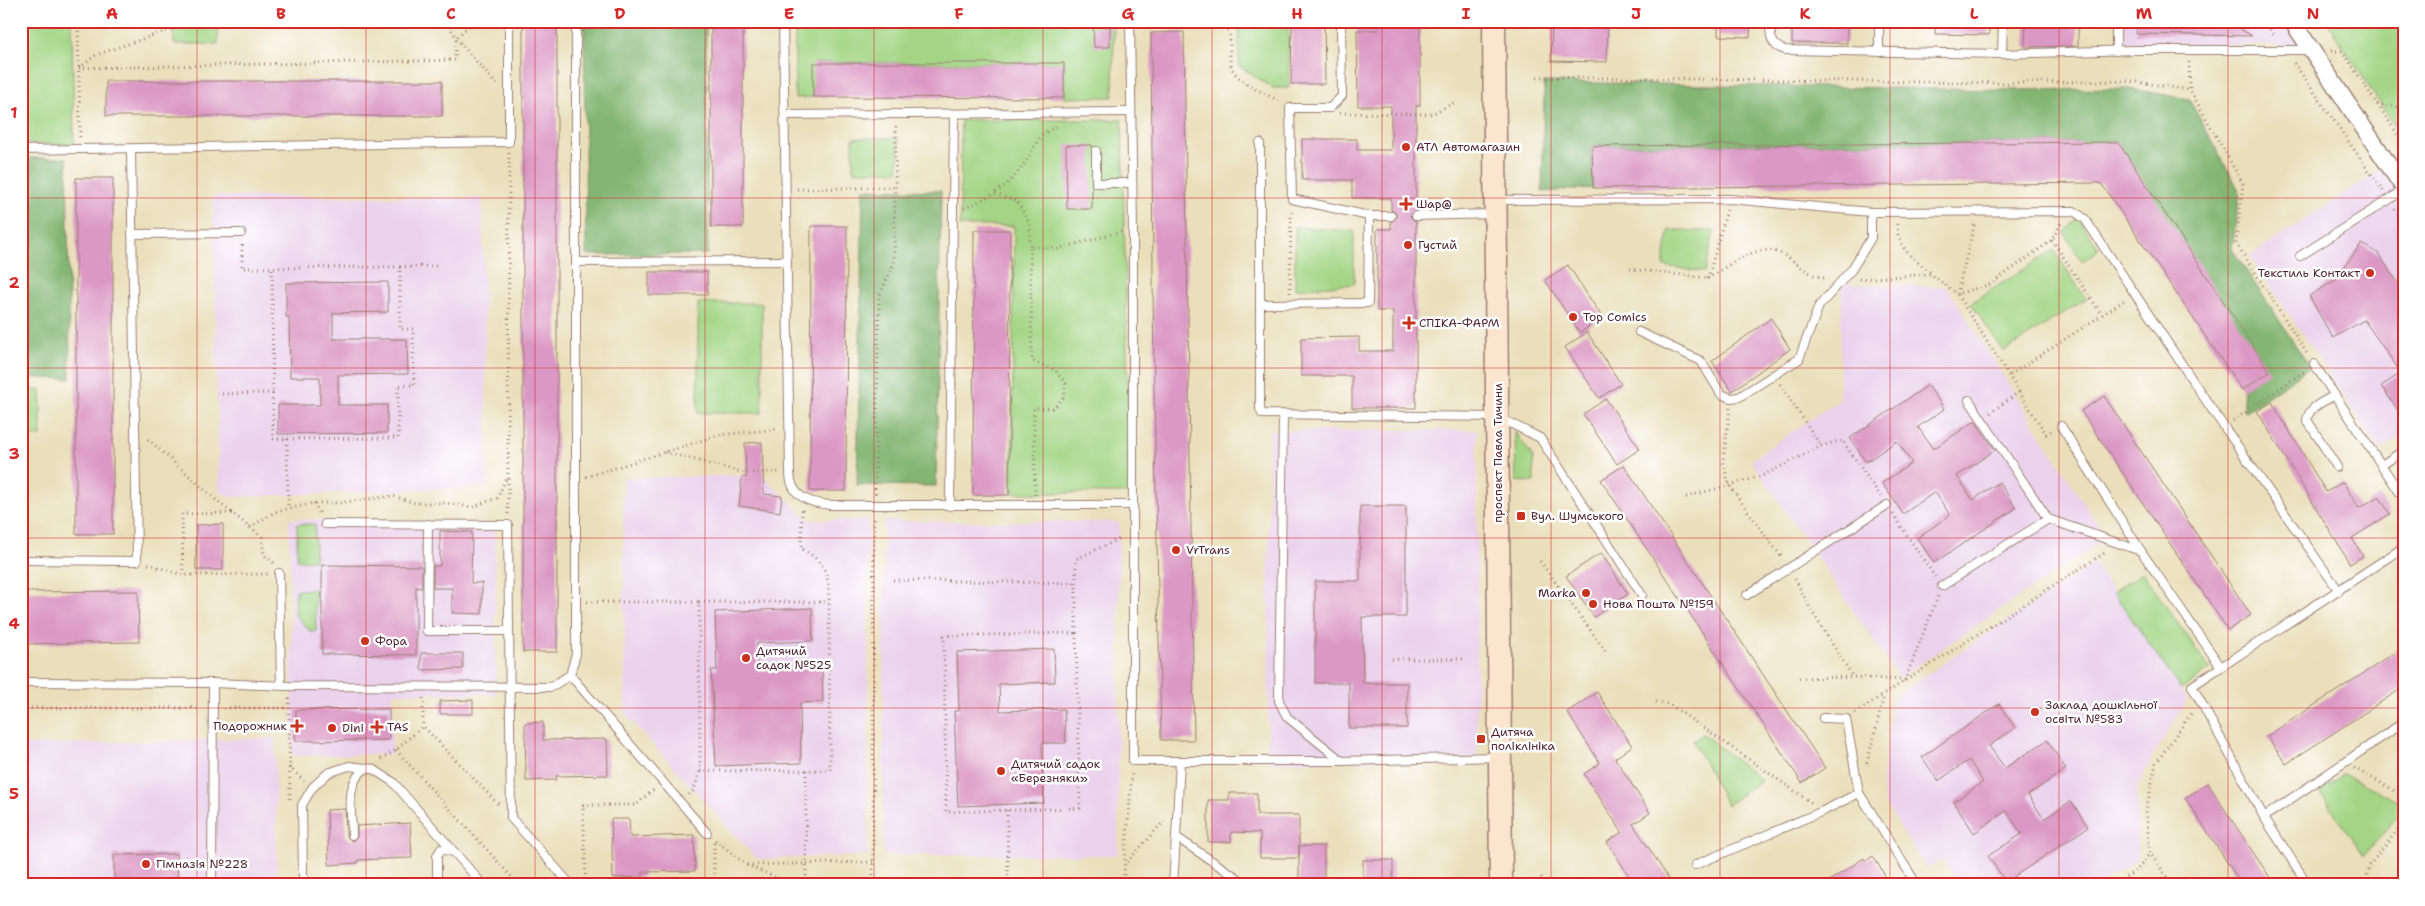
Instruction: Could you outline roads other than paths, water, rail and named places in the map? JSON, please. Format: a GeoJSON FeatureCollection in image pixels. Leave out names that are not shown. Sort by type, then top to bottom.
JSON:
{"type":"FeatureCollection","features":[{"type":"Feature","properties":{"kind":"street","name":"проспект Павла Тичини"},"geometry":{"type":"LineString","coordinates":[[1494,21],[1501,885]]}},
{"type":"Feature","properties":{"kind":"street"},"geometry":{"type":"LineString","coordinates":[[2292,21],[2404,189]]}},
{"type":"Feature","properties":{"kind":"lane"},"geometry":{"type":"LineString","coordinates":[[21,150],[508,142],[508,21]]}},
{"type":"Feature","properties":{"kind":"lane"},"geometry":{"type":"LineString","coordinates":[[21,682],[213,683],[281,686],[551,687],[570,675],[576,654],[576,21]]}},
{"type":"Feature","properties":{"kind":"lane"},"geometry":{"type":"LineString","coordinates":[[783,21],[791,486],[802,497],[824,505],[1133,505]]}},
{"type":"Feature","properties":{"kind":"lane"},"geometry":{"type":"LineString","coordinates":[[1130,21],[1133,231],[1133,761],[1342,761],[1500,757]]}},
{"type":"Feature","properties":{"kind":"lane"},"geometry":{"type":"LineString","coordinates":[[1341,21],[1342,96],[1330,108],[1290,108],[1292,199],[1370,216],[1391,216]]}},
{"type":"Feature","properties":{"kind":"lane"},"geometry":{"type":"LineString","coordinates":[[1770,21],[1770,36],[1774,44],[1785,50],[2002,54],[2116,51],[2313,50]]}},
{"type":"Feature","properties":{"kind":"lane"},"geometry":{"type":"LineString","coordinates":[[1879,21],[1879,52]]}},
{"type":"Feature","properties":{"kind":"lane"},"geometry":{"type":"LineString","coordinates":[[2002,21],[2002,54]]}},
{"type":"Feature","properties":{"kind":"lane"},"geometry":{"type":"LineString","coordinates":[[2116,21],[2116,51]]}},
{"type":"Feature","properties":{"kind":"lane"},"geometry":{"type":"LineString","coordinates":[[785,115],[1130,112]]}},
{"type":"Feature","properties":{"kind":"lane"},"geometry":{"type":"LineString","coordinates":[[950,506],[954,114]]}},
{"type":"Feature","properties":{"kind":"lane"},"geometry":{"type":"LineString","coordinates":[[1260,143],[1260,409],[1265,414],[1283,415],[1498,417],[1540,438],[1642,596]]}},
{"type":"Feature","properties":{"kind":"lane"},"geometry":{"type":"LineString","coordinates":[[21,560],[137,561],[131,148]]}},
{"type":"Feature","properties":{"kind":"lane"},"geometry":{"type":"LineString","coordinates":[[1096,151],[1096,183],[1132,183]]}},
{"type":"Feature","properties":{"kind":"lane"},"geometry":{"type":"LineString","coordinates":[[2300,256],[2404,189]]}},
{"type":"Feature","properties":{"kind":"lane"},"geometry":{"type":"LineString","coordinates":[[1416,216],[1495,207],[1730,199],[1871,212],[2074,211],[2085,220],[2224,427],[2338,591]]}},
{"type":"Feature","properties":{"kind":"lane"},"geometry":{"type":"LineString","coordinates":[[1639,332],[1701,361],[1721,394],[1731,398],[1739,397],[1799,360],[1819,306],[1852,269],[1871,238],[1871,212]]}},
{"type":"Feature","properties":{"kind":"lane"},"geometry":{"type":"LineString","coordinates":[[1260,304],[1368,303],[1370,216]]}},
{"type":"Feature","properties":{"kind":"lane"},"geometry":{"type":"LineString","coordinates":[[132,234],[241,233]]}},
{"type":"Feature","properties":{"kind":"lane"},"geometry":{"type":"LineString","coordinates":[[576,262],[787,261]]}},
{"type":"Feature","properties":{"kind":"lane"},"geometry":{"type":"LineString","coordinates":[[2314,364],[2404,498]]}},
{"type":"Feature","properties":{"kind":"lane"},"geometry":{"type":"LineString","coordinates":[[2335,395],[2312,409],[2307,414],[2307,420],[2337,467]]}},
{"type":"Feature","properties":{"kind":"lane"},"geometry":{"type":"LineString","coordinates":[[1971,403],[2048,519],[2141,551]]}},
{"type":"Feature","properties":{"kind":"lane"},"geometry":{"type":"LineString","coordinates":[[1283,415],[1279,701],[1287,717],[1342,761]]}},
{"type":"Feature","properties":{"kind":"lane"},"geometry":{"type":"LineString","coordinates":[[2061,426],[2141,551],[2221,667]]}},
{"type":"Feature","properties":{"kind":"lane"},"geometry":{"type":"LineString","coordinates":[[2382,465],[2404,450]]}},
{"type":"Feature","properties":{"kind":"lane"},"geometry":{"type":"LineString","coordinates":[[1747,595],[1887,505]]}},
{"type":"Feature","properties":{"kind":"lane"},"geometry":{"type":"LineString","coordinates":[[1942,586],[2048,519]]}},
{"type":"Feature","properties":{"kind":"lane"},"geometry":{"type":"LineString","coordinates":[[325,524],[508,525],[511,818],[570,885]]}},
{"type":"Feature","properties":{"kind":"lane"},"geometry":{"type":"LineString","coordinates":[[428,524],[427,631],[508,631]]}},
{"type":"Feature","properties":{"kind":"lane"},"geometry":{"type":"LineString","coordinates":[[2308,885],[2264,817],[2192,686],[2404,547]]}},
{"type":"Feature","properties":{"kind":"lane"},"geometry":{"type":"LineString","coordinates":[[279,573],[281,686]]}},
{"type":"Feature","properties":{"kind":"lane"},"geometry":{"type":"LineString","coordinates":[[570,675],[707,833]]}},
{"type":"Feature","properties":{"kind":"lane"},"geometry":{"type":"LineString","coordinates":[[212,885],[213,683]]}},
{"type":"Feature","properties":{"kind":"lane"},"geometry":{"type":"LineString","coordinates":[[1824,718],[1846,719],[1859,793],[1917,885]]}},
{"type":"Feature","properties":{"kind":"lane"},"geometry":{"type":"LineString","coordinates":[[2264,817],[2404,722]]}},
{"type":"Feature","properties":{"kind":"lane"},"geometry":{"type":"LineString","coordinates":[[1174,885],[1180,761]]}},
{"type":"Feature","properties":{"kind":"lane"},"geometry":{"type":"LineString","coordinates":[[308,885],[303,876],[302,805],[312,788],[328,773],[349,766],[373,768],[393,782],[483,885]]}},
{"type":"Feature","properties":{"kind":"lane"},"geometry":{"type":"LineString","coordinates":[[352,835],[351,786],[358,774],[366,768]]}},
{"type":"Feature","properties":{"kind":"lane"},"geometry":{"type":"LineString","coordinates":[[1695,865],[1823,811],[1859,793]]}},
{"type":"Feature","properties":{"kind":"lane"},"geometry":{"type":"LineString","coordinates":[[1176,837],[1248,885]]}},
{"type":"Feature","properties":{"kind":"lane"},"geometry":{"type":"LineString","coordinates":[[437,885],[437,856],[441,849],[454,852]]}},
{"type":"Feature","properties":{"kind":"place","name":"АТЛ Автомагазин"},"geometry":{"type":"Point","coordinates":[1406,147]}},
{"type":"Feature","properties":{"kind":"place","name":"Шар@"},"geometry":{"type":"Point","coordinates":[1406,204]}},
{"type":"Feature","properties":{"kind":"place","name":"Густий"},"geometry":{"type":"Point","coordinates":[1408,245]}},
{"type":"Feature","properties":{"kind":"place","name":"Текстиль Контакт"},"geometry":{"type":"Point","coordinates":[2370,273]}},
{"type":"Feature","properties":{"kind":"place","name":"Top Comics"},"geometry":{"type":"Point","coordinates":[1573,317]}},
{"type":"Feature","properties":{"kind":"place","name":"СПІКА-ФАРМ"},"geometry":{"type":"Point","coordinates":[1409,323]}},
{"type":"Feature","properties":{"kind":"place","name":"Вул. Шумського"},"geometry":{"type":"Point","coordinates":[1521,516]}},
{"type":"Feature","properties":{"kind":"place","name":"VrTrans"},"geometry":{"type":"Point","coordinates":[1176,550]}},
{"type":"Feature","properties":{"kind":"place","name":"Marka"},"geometry":{"type":"Point","coordinates":[1586,593]}},
{"type":"Feature","properties":{"kind":"place","name":"Нова Пошта №159"},"geometry":{"type":"Point","coordinates":[1593,604]}},
{"type":"Feature","properties":{"kind":"place","name":"Фора"},"geometry":{"type":"Point","coordinates":[365,641]}},
{"type":"Feature","properties":{"kind":"place","name":"Дитячий садок №525"},"geometry":{"type":"Point","coordinates":[746,658]}},
{"type":"Feature","properties":{"kind":"place","name":"Заклад дошкільної освіти №583"},"geometry":{"type":"Point","coordinates":[2035,712]}},
{"type":"Feature","properties":{"kind":"place","name":"Подорожник"},"geometry":{"type":"Point","coordinates":[297,726]}},
{"type":"Feature","properties":{"kind":"place","name":"TAS"},"geometry":{"type":"Point","coordinates":[377,727]}},
{"type":"Feature","properties":{"kind":"place","name":"Dini"},"geometry":{"type":"Point","coordinates":[332,728]}},
{"type":"Feature","properties":{"kind":"place","name":"Дитяча поліклініка"},"geometry":{"type":"Point","coordinates":[1481,739]}},
{"type":"Feature","properties":{"kind":"place","name":"Дитячий садок «Березняки»"},"geometry":{"type":"Point","coordinates":[1001,771]}},
{"type":"Feature","properties":{"kind":"place","name":"Гімназія №228"},"geometry":{"type":"Point","coordinates":[146,864]}}]}
